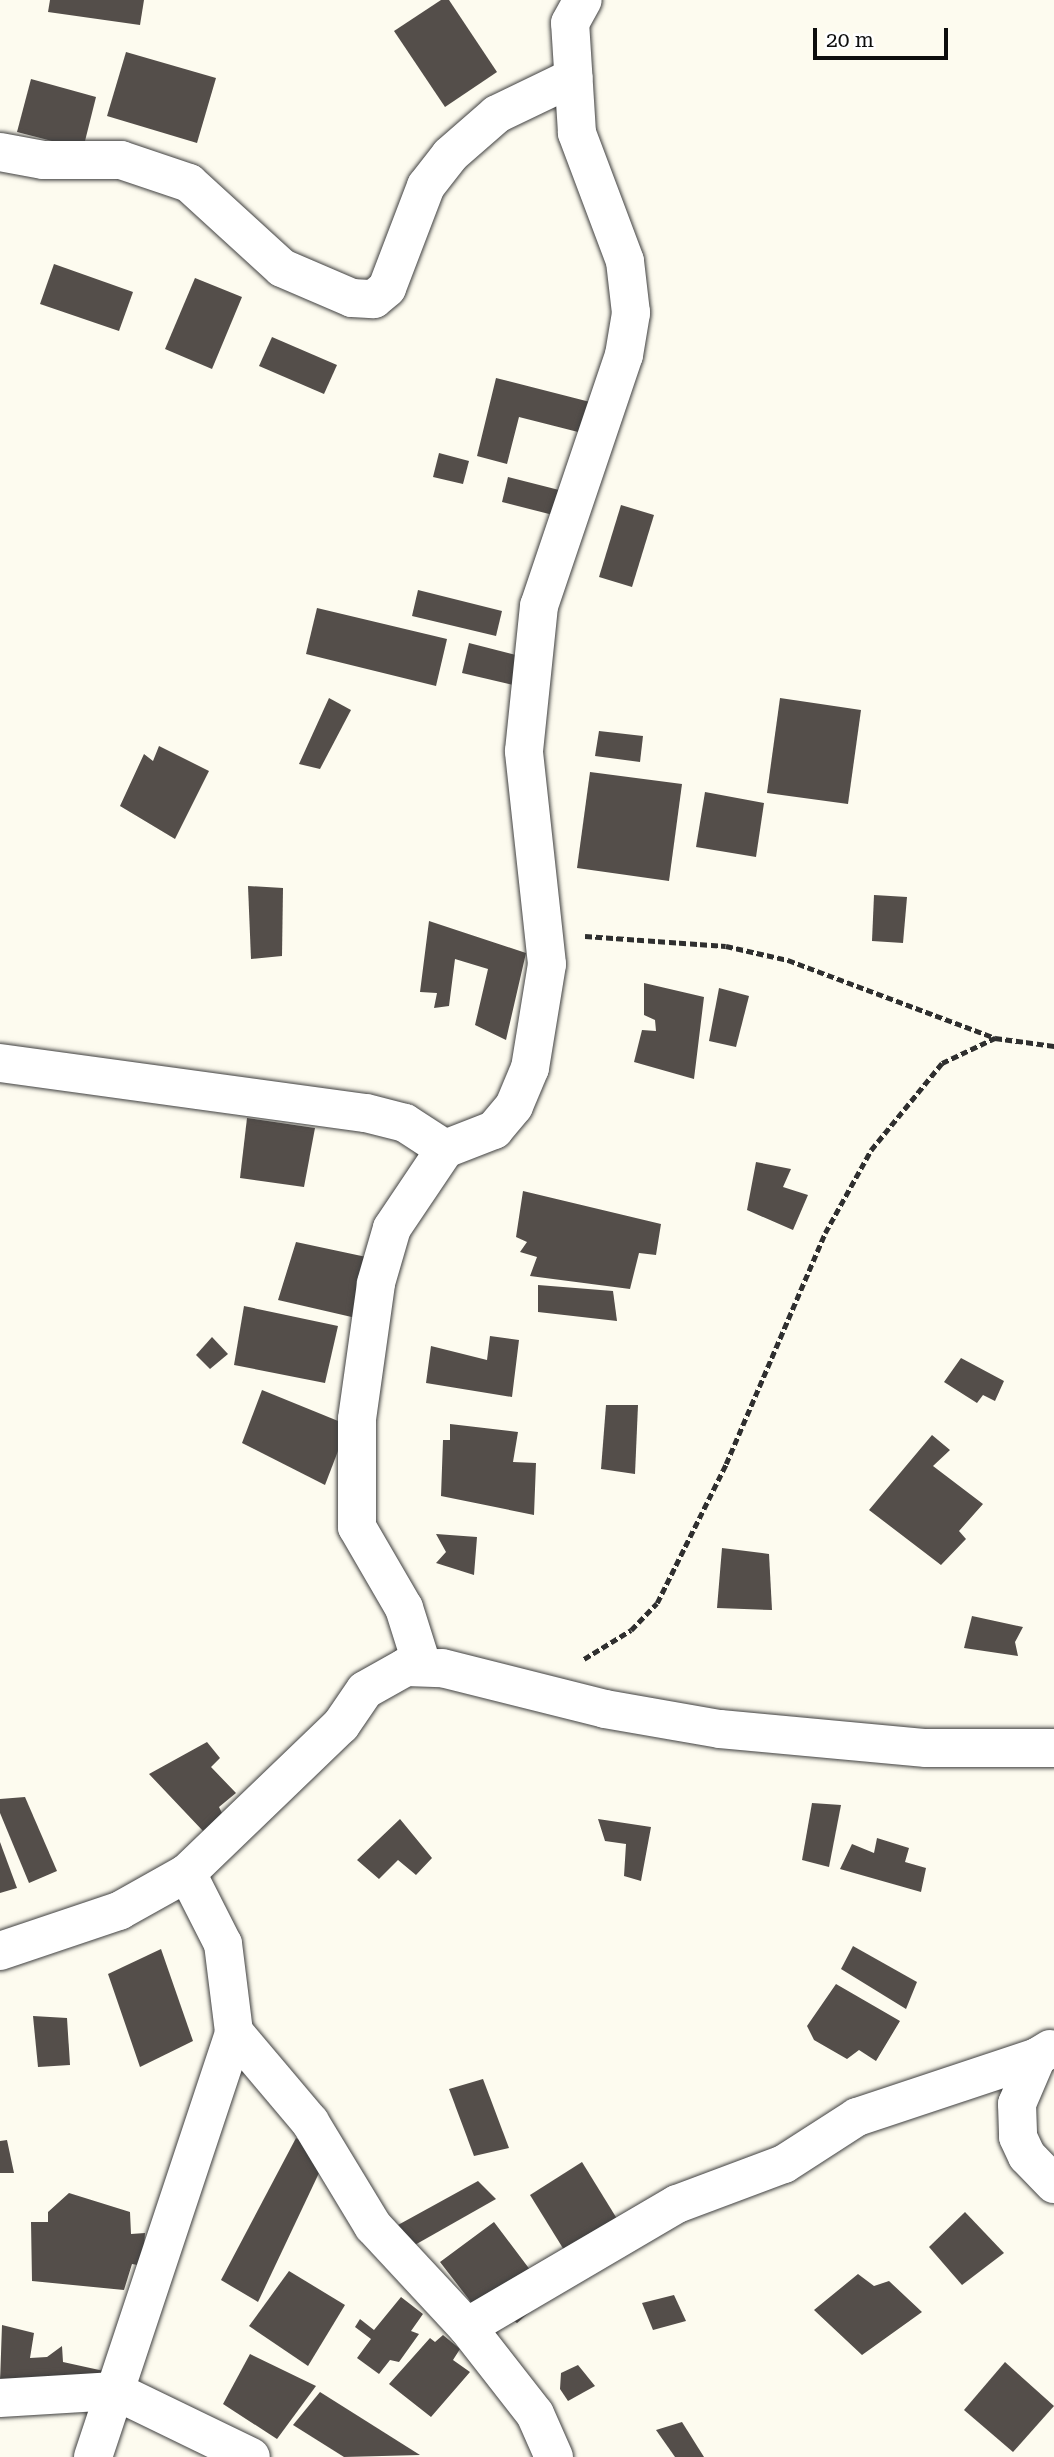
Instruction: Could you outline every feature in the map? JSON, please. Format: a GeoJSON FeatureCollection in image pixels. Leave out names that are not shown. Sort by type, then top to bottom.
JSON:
{"type":"FeatureCollection","features":[{"type":"Feature","properties":{"kind":"street"},"geometry":{"type":"LineString","coordinates":[[422,1665],[404,1608],[362,1540],[354,1492],[376,1283],[392,1228],[444,1149],[494,1130],[514,1106],[530,1068],[549,935],[525,787],[538,606],[624,355],[631,313],[625,261],[577,133],[570,23],[583,0]]}},
{"type":"Feature","properties":{"kind":"street"},"geometry":{"type":"LineString","coordinates":[[0,152],[43,160],[121,160],[189,183],[282,268],[352,298],[374,299],[387,288],[426,186],[450,155],[497,114],[574,77]]}},
{"type":"Feature","properties":{"kind":"street"},"geometry":{"type":"LineString","coordinates":[[0,1063],[366,1113],[405,1123],[444,1149]]}},
{"type":"Feature","properties":{"kind":"street"},"geometry":{"type":"LineString","coordinates":[[0,1951],[119,1911],[187,1873],[341,1725],[365,1690],[386,1675],[422,1665],[530,1690],[755,1734],[926,1748],[1054,1748]]}},
{"type":"Feature","properties":{"kind":"street"},"geometry":{"type":"LineString","coordinates":[[93,2457],[234,2032],[223,1944],[187,1873]]}},
{"type":"Feature","properties":{"kind":"street"},"geometry":{"type":"LineString","coordinates":[[234,2032],[310,2122],[373,2226],[467,2328],[535,2414],[554,2457]]}},
{"type":"Feature","properties":{"kind":"street"},"geometry":{"type":"LineString","coordinates":[[467,2328],[677,2204],[784,2164],[857,2117],[1045,2052]]}},
{"type":"Feature","properties":{"kind":"street"},"geometry":{"type":"LineString","coordinates":[[1045,2052],[1017,2104],[1018,2125],[1027,2156],[1054,2184]]}},
{"type":"Feature","properties":{"kind":"street"},"geometry":{"type":"LineString","coordinates":[[970,2078],[1018,2125]]}},
{"type":"Feature","properties":{"kind":"street"},"geometry":{"type":"LineString","coordinates":[[0,2398],[115,2391],[251,2457]]}},
{"type":"Feature","properties":{"kind":"path"},"geometry":{"type":"LineString","coordinates":[[549,935],[670,940],[788,960],[995,1038],[1054,1046]]}},
{"type":"Feature","properties":{"kind":"path"},"geometry":{"type":"LineString","coordinates":[[530,1690],[626,1634],[657,1603],[726,1464],[825,1233],[865,1159],[942,1063],[995,1038]]}},
{"type":"Feature","properties":{"kind":"building"},"geometry":{"type":"Polygon","coordinates":[[[50,0],[144,0],[140,25],[48,12],[50,0]]]}},
{"type":"Feature","properties":{"kind":"building"},"geometry":{"type":"Polygon","coordinates":[[[441,0],[449,0],[497,72],[445,107],[394,31],[441,0]]]}},
{"type":"Feature","properties":{"kind":"building"},"geometry":{"type":"Polygon","coordinates":[[[126,52],[216,78],[197,143],[107,116],[126,52]]]}},
{"type":"Feature","properties":{"kind":"building"},"geometry":{"type":"Polygon","coordinates":[[[31,79],[96,97],[83,149],[17,132],[31,79]]]}},
{"type":"Feature","properties":{"kind":"building"},"geometry":{"type":"Polygon","coordinates":[[[54,264],[133,292],[119,331],[40,304],[54,264]]]}},
{"type":"Feature","properties":{"kind":"building"},"geometry":{"type":"Polygon","coordinates":[[[195,278],[242,297],[212,369],[165,349],[195,278]]]}},
{"type":"Feature","properties":{"kind":"building"},"geometry":{"type":"Polygon","coordinates":[[[272,337],[337,365],[324,394],[259,366],[272,337]]]}},
{"type":"Feature","properties":{"kind":"building"},"geometry":{"type":"Polygon","coordinates":[[[496,378],[594,403],[586,434],[519,417],[507,464],[477,456],[496,378]]]}},
{"type":"Feature","properties":{"kind":"building"},"geometry":{"type":"Polygon","coordinates":[[[439,453],[469,461],[463,484],[433,477],[439,453]]]}},
{"type":"Feature","properties":{"kind":"building"},"geometry":{"type":"Polygon","coordinates":[[[508,477],[563,491],[557,516],[502,502],[508,477]]]}},
{"type":"Feature","properties":{"kind":"building"},"geometry":{"type":"Polygon","coordinates":[[[621,505],[654,515],[632,587],[599,577],[621,505]]]}},
{"type":"Feature","properties":{"kind":"building"},"geometry":{"type":"Polygon","coordinates":[[[418,590],[502,611],[496,636],[412,616],[418,590]]]}},
{"type":"Feature","properties":{"kind":"building"},"geometry":{"type":"Polygon","coordinates":[[[317,608],[447,639],[436,686],[306,654],[317,608]]]}},
{"type":"Feature","properties":{"kind":"building"},"geometry":{"type":"Polygon","coordinates":[[[469,643],[524,657],[517,686],[462,673],[469,643]]]}},
{"type":"Feature","properties":{"kind":"building"},"geometry":{"type":"Polygon","coordinates":[[[329,698],[351,710],[320,769],[299,764],[329,698]]]}},
{"type":"Feature","properties":{"kind":"building"},"geometry":{"type":"Polygon","coordinates":[[[780,698],[861,710],[848,804],[767,793],[780,698]]]}},
{"type":"Feature","properties":{"kind":"building"},"geometry":{"type":"Polygon","coordinates":[[[599,731],[643,736],[640,762],[595,756],[599,731]]]}},
{"type":"Feature","properties":{"kind":"building"},"geometry":{"type":"Polygon","coordinates":[[[159,746],[209,771],[175,839],[120,806],[144,754],[153,761],[159,746]]]}},
{"type":"Feature","properties":{"kind":"building"},"geometry":{"type":"Polygon","coordinates":[[[590,772],[682,784],[669,881],[577,868],[590,772]]]}},
{"type":"Feature","properties":{"kind":"building"},"geometry":{"type":"Polygon","coordinates":[[[705,792],[764,803],[756,857],[696,847],[705,792]]]}},
{"type":"Feature","properties":{"kind":"building"},"geometry":{"type":"Polygon","coordinates":[[[248,886],[283,888],[282,956],[251,959],[248,886]]]}},
{"type":"Feature","properties":{"kind":"building"},"geometry":{"type":"Polygon","coordinates":[[[874,895],[907,897],[903,943],[872,941],[874,895]]]}},
{"type":"Feature","properties":{"kind":"building"},"geometry":{"type":"Polygon","coordinates":[[[429,921],[526,953],[506,1040],[475,1025],[488,969],[455,959],[449,1006],[434,1008],[437,993],[420,992],[429,921]]]}},
{"type":"Feature","properties":{"kind":"building"},"geometry":{"type":"Polygon","coordinates":[[[644,983],[704,997],[694,1079],[634,1062],[642,1030],[656,1031],[655,1020],[644,1015],[644,983]]]}},
{"type":"Feature","properties":{"kind":"building"},"geometry":{"type":"Polygon","coordinates":[[[719,988],[749,996],[736,1047],[709,1041],[719,988]]]}},
{"type":"Feature","properties":{"kind":"building"},"geometry":{"type":"Polygon","coordinates":[[[247,1118],[315,1128],[304,1187],[240,1178],[247,1118]]]}},
{"type":"Feature","properties":{"kind":"building"},"geometry":{"type":"Polygon","coordinates":[[[756,1162],[791,1169],[783,1187],[808,1195],[793,1230],[747,1210],[756,1162]]]}},
{"type":"Feature","properties":{"kind":"building"},"geometry":{"type":"Polygon","coordinates":[[[523,1191],[661,1224],[656,1255],[639,1253],[630,1289],[530,1276],[537,1257],[520,1252],[527,1242],[516,1237],[523,1191]]]}},
{"type":"Feature","properties":{"kind":"building"},"geometry":{"type":"Polygon","coordinates":[[[296,1242],[371,1258],[356,1282],[356,1318],[278,1300],[296,1242]]]}},
{"type":"Feature","properties":{"kind":"building"},"geometry":{"type":"Polygon","coordinates":[[[538,1285],[613,1291],[617,1321],[538,1312],[538,1285]]]}},
{"type":"Feature","properties":{"kind":"building"},"geometry":{"type":"Polygon","coordinates":[[[244,1306],[338,1326],[325,1383],[234,1365],[244,1306]]]}},
{"type":"Feature","properties":{"kind":"building"},"geometry":{"type":"Polygon","coordinates":[[[490,1336],[519,1340],[512,1397],[426,1383],[431,1346],[487,1360],[490,1336]]]}},
{"type":"Feature","properties":{"kind":"building"},"geometry":{"type":"Polygon","coordinates":[[[212,1337],[228,1354],[210,1369],[196,1355],[212,1337]]]}},
{"type":"Feature","properties":{"kind":"building"},"geometry":{"type":"Polygon","coordinates":[[[961,1358],[1004,1381],[995,1401],[983,1395],[977,1403],[944,1382],[961,1358]]]}},
{"type":"Feature","properties":{"kind":"building"},"geometry":{"type":"Polygon","coordinates":[[[262,1390],[348,1425],[325,1485],[242,1443],[262,1390]]]}},
{"type":"Feature","properties":{"kind":"building"},"geometry":{"type":"Polygon","coordinates":[[[606,1405],[638,1405],[635,1474],[601,1469],[606,1405]]]}},
{"type":"Feature","properties":{"kind":"building"},"geometry":{"type":"Polygon","coordinates":[[[450,1424],[518,1432],[513,1462],[536,1463],[534,1515],[441,1496],[443,1440],[450,1440],[450,1424]]]}},
{"type":"Feature","properties":{"kind":"building"},"geometry":{"type":"Polygon","coordinates":[[[932,1435],[950,1450],[933,1466],[983,1504],[959,1531],[966,1539],[941,1565],[869,1510],[932,1435]]]}},
{"type":"Feature","properties":{"kind":"building"},"geometry":{"type":"Polygon","coordinates":[[[436,1534],[477,1537],[474,1575],[436,1563],[446,1552],[436,1534]]]}},
{"type":"Feature","properties":{"kind":"building"},"geometry":{"type":"Polygon","coordinates":[[[722,1548],[769,1554],[772,1610],[717,1608],[722,1548]]]}},
{"type":"Feature","properties":{"kind":"building"},"geometry":{"type":"Polygon","coordinates":[[[972,1616],[1023,1627],[1015,1642],[1018,1656],[964,1648],[972,1616]]]}},
{"type":"Feature","properties":{"kind":"building"},"geometry":{"type":"Polygon","coordinates":[[[207,1742],[220,1758],[211,1767],[236,1793],[219,1807],[224,1817],[203,1831],[149,1774],[207,1742]]]}},
{"type":"Feature","properties":{"kind":"building"},"geometry":{"type":"Polygon","coordinates":[[[25,1797],[57,1871],[29,1883],[0,1813],[0,1799],[25,1797]]]}},
{"type":"Feature","properties":{"kind":"building"},"geometry":{"type":"Polygon","coordinates":[[[812,1803],[841,1805],[829,1867],[802,1860],[812,1803]]]}},
{"type":"Feature","properties":{"kind":"building"},"geometry":{"type":"Polygon","coordinates":[[[400,1819],[432,1858],[416,1875],[398,1860],[379,1879],[357,1860],[400,1819]]]}},
{"type":"Feature","properties":{"kind":"building"},"geometry":{"type":"Polygon","coordinates":[[[598,1819],[651,1827],[641,1881],[624,1876],[626,1844],[605,1841],[598,1819]]]}},
{"type":"Feature","properties":{"kind":"building"},"geometry":{"type":"Polygon","coordinates":[[[877,1838],[909,1848],[905,1862],[926,1868],[921,1892],[840,1869],[852,1844],[874,1853],[877,1838]]]}},
{"type":"Feature","properties":{"kind":"building"},"geometry":{"type":"Polygon","coordinates":[[[0,1842],[17,1888],[0,1893],[0,1842]]]}},
{"type":"Feature","properties":{"kind":"building"},"geometry":{"type":"Polygon","coordinates":[[[853,1946],[917,1982],[906,2009],[841,1969],[853,1946]]]}},
{"type":"Feature","properties":{"kind":"building"},"geometry":{"type":"Polygon","coordinates":[[[161,1949],[193,2041],[140,2067],[108,1974],[161,1949]]]}},
{"type":"Feature","properties":{"kind":"building"},"geometry":{"type":"Polygon","coordinates":[[[836,1984],[900,2021],[876,2061],[859,2050],[847,2059],[814,2040],[807,2026],[836,1984]]]}},
{"type":"Feature","properties":{"kind":"building"},"geometry":{"type":"Polygon","coordinates":[[[33,2016],[67,2018],[70,2065],[38,2067],[33,2016]]]}},
{"type":"Feature","properties":{"kind":"building"},"geometry":{"type":"Polygon","coordinates":[[[483,2079],[509,2148],[474,2156],[449,2089],[483,2079]]]}},
{"type":"Feature","properties":{"kind":"building"},"geometry":{"type":"Polygon","coordinates":[[[296,2138],[328,2154],[258,2302],[221,2280],[296,2138]]]}},
{"type":"Feature","properties":{"kind":"building"},"geometry":{"type":"Polygon","coordinates":[[[7,2140],[14,2173],[0,2173],[0,2141],[7,2140]]]}},
{"type":"Feature","properties":{"kind":"building"},"geometry":{"type":"Polygon","coordinates":[[[582,2162],[619,2222],[569,2258],[530,2195],[582,2162]]]}},
{"type":"Feature","properties":{"kind":"building"},"geometry":{"type":"Polygon","coordinates":[[[478,2181],[496,2199],[413,2246],[398,2225],[478,2181]]]}},
{"type":"Feature","properties":{"kind":"building"},"geometry":{"type":"Polygon","coordinates":[[[69,2193],[130,2212],[131,2234],[145,2233],[143,2266],[132,2264],[124,2290],[32,2281],[31,2222],[48,2222],[48,2212],[69,2193]]]}},
{"type":"Feature","properties":{"kind":"building"},"geometry":{"type":"Polygon","coordinates":[[[965,2212],[1004,2253],[962,2285],[929,2247],[965,2212]]]}},
{"type":"Feature","properties":{"kind":"building"},"geometry":{"type":"Polygon","coordinates":[[[494,2222],[549,2295],[517,2323],[505,2314],[488,2324],[440,2262],[494,2222]]]}},
{"type":"Feature","properties":{"kind":"building"},"geometry":{"type":"Polygon","coordinates":[[[289,2271],[345,2305],[308,2366],[249,2326],[289,2271]]]}},
{"type":"Feature","properties":{"kind":"building"},"geometry":{"type":"Polygon","coordinates":[[[858,2274],[874,2286],[889,2281],[922,2312],[862,2355],[814,2310],[858,2274]]]}},
{"type":"Feature","properties":{"kind":"building"},"geometry":{"type":"Polygon","coordinates":[[[674,2295],[686,2321],[653,2330],[642,2303],[674,2295]]]}},
{"type":"Feature","properties":{"kind":"building"},"geometry":{"type":"Polygon","coordinates":[[[401,2297],[423,2314],[411,2331],[419,2334],[399,2362],[390,2360],[379,2374],[357,2358],[371,2339],[355,2327],[360,2319],[374,2330],[401,2297]]]}},
{"type":"Feature","properties":{"kind":"building"},"geometry":{"type":"Polygon","coordinates":[[[2,2325],[34,2333],[30,2358],[47,2357],[62,2346],[63,2362],[131,2377],[0,2382],[2,2325]]]}},
{"type":"Feature","properties":{"kind":"building"},"geometry":{"type":"Polygon","coordinates":[[[443,2335],[460,2349],[453,2360],[470,2372],[431,2417],[389,2384],[430,2338],[435,2342],[443,2335]]]}},
{"type":"Feature","properties":{"kind":"building"},"geometry":{"type":"Polygon","coordinates":[[[250,2354],[316,2386],[277,2439],[223,2404],[250,2354]]]}},
{"type":"Feature","properties":{"kind":"building"},"geometry":{"type":"Polygon","coordinates":[[[1005,2362],[1054,2406],[1013,2452],[964,2410],[1005,2362]]]}},
{"type":"Feature","properties":{"kind":"building"},"geometry":{"type":"Polygon","coordinates":[[[578,2365],[595,2386],[568,2401],[560,2389],[561,2373],[578,2365]]]}},
{"type":"Feature","properties":{"kind":"building"},"geometry":{"type":"Polygon","coordinates":[[[320,2392],[420,2455],[344,2457],[293,2425],[320,2392]]]}},
{"type":"Feature","properties":{"kind":"building"},"geometry":{"type":"Polygon","coordinates":[[[682,2422],[704,2457],[675,2457],[656,2430],[682,2422]]]}}]}
